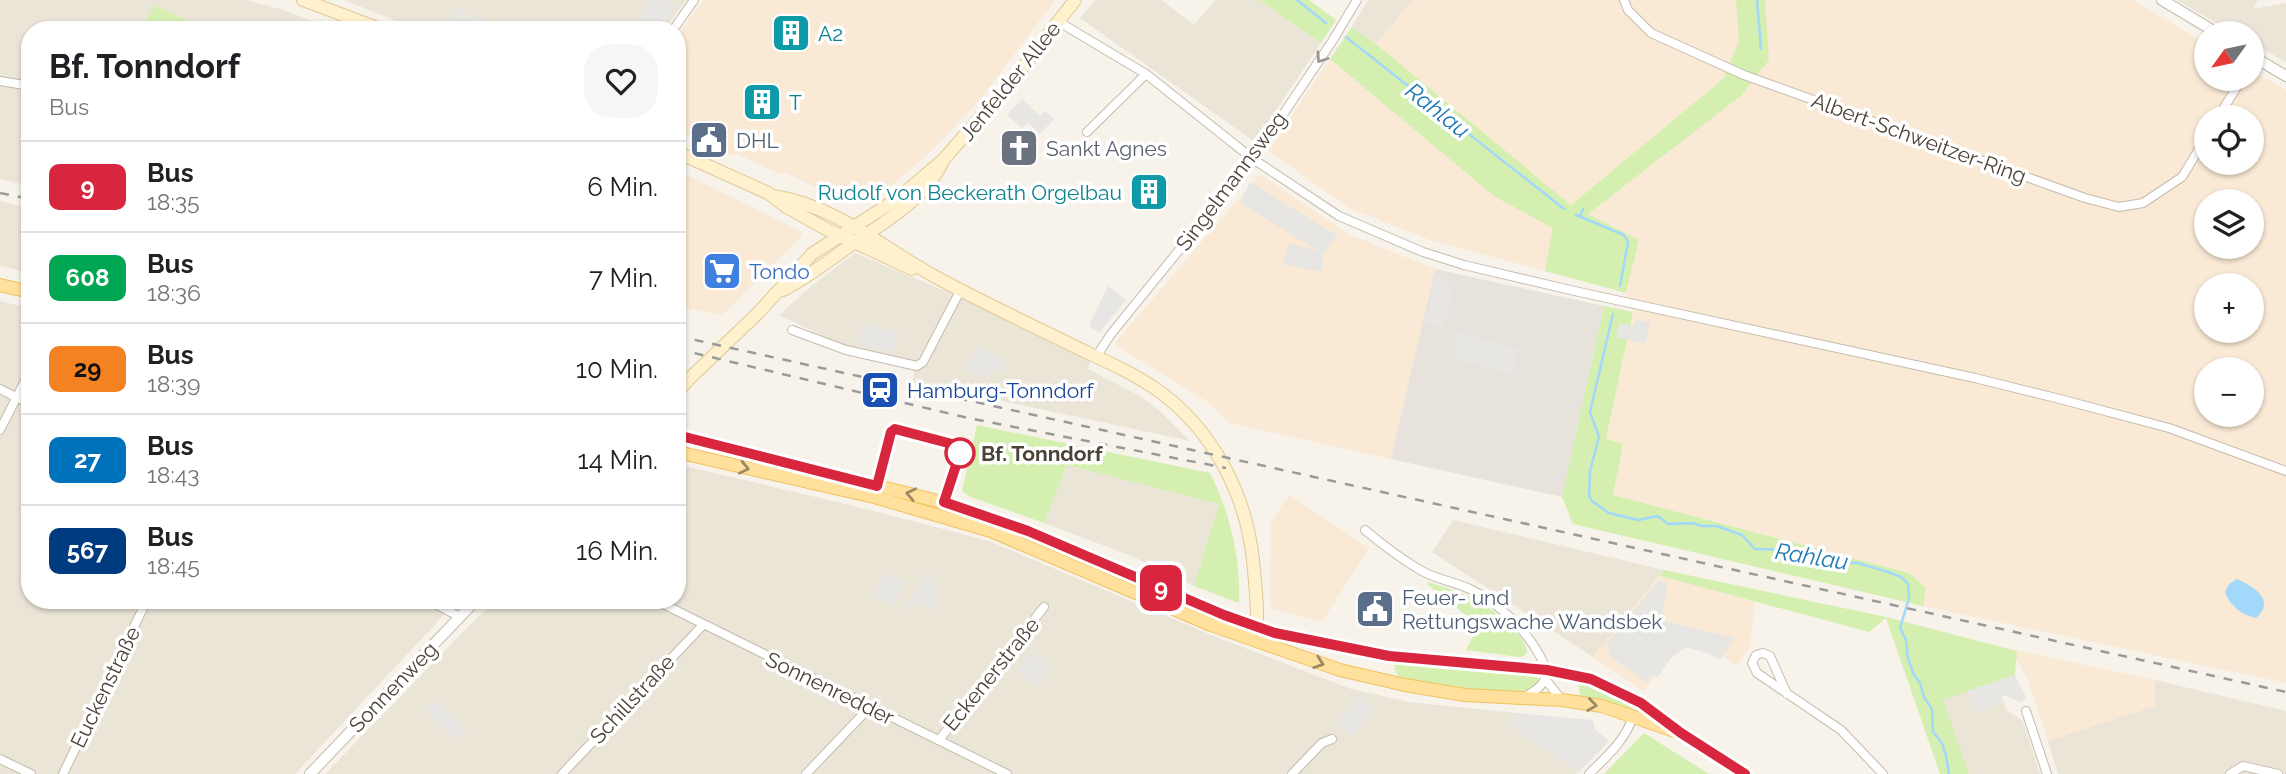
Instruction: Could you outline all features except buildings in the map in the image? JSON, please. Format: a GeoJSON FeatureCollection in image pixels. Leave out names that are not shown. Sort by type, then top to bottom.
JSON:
{"type":"FeatureCollection","features":[{"type":"Feature","properties":{"kind":"main road"},"geometry":{"type":"LineString","coordinates":[[303,0],[359,21]]}},
{"type":"Feature","properties":{"kind":"main road","name":"Jenfelder Allee"},"geometry":{"type":"LineString","coordinates":[[855,226],[897,199],[943,160],[1010,84],[1076,0]]}},
{"type":"Feature","properties":{"kind":"main road"},"geometry":{"type":"LineString","coordinates":[[686,156],[774,196],[808,204],[855,226],[933,275],[1127,372],[1172,402],[1197,427],[1235,487],[1246,519],[1253,559],[1257,627],[1255,641]]}},
{"type":"Feature","properties":{"kind":"main road","name":"Jenfelder Allee"},"geometry":{"type":"LineString","coordinates":[[855,242],[891,218],[933,180],[943,160]]}},
{"type":"Feature","properties":{"kind":"main road"},"geometry":{"type":"LineString","coordinates":[[774,196],[785,206],[840,236],[904,266],[933,275]]}},
{"type":"Feature","properties":{"kind":"main road"},"geometry":{"type":"LineString","coordinates":[[686,377],[779,292],[804,262],[855,226]]}},
{"type":"Feature","properties":{"kind":"main road"},"geometry":{"type":"LineString","coordinates":[[779,292],[803,280],[855,242]]}},
{"type":"Feature","properties":{"kind":"main road"},"geometry":{"type":"LineString","coordinates":[[0,285],[21,290]]}},
{"type":"Feature","properties":{"kind":"main road"},"geometry":{"type":"LineString","coordinates":[[686,437],[953,505],[1028,531],[1257,627],[1314,642],[1389,656],[1546,675],[1579,676],[1605,685],[1641,703],[1681,733],[1745,774]]}},
{"type":"Feature","properties":{"kind":"main road"},"geometry":{"type":"LineString","coordinates":[[686,454],[874,497],[991,531],[1255,641],[1340,670],[1465,695],[1562,700],[1602,706],[1681,733]]}},
{"type":"Feature","properties":{"kind":"street"},"geometry":{"type":"LineString","coordinates":[[679,21],[694,0]]}},
{"type":"Feature","properties":{"kind":"street","name":"Singelmannsweg"},"geometry":{"type":"LineString","coordinates":[[1096,357],[1253,159],[1357,0]]}},
{"type":"Feature","properties":{"kind":"street","name":"Albert-Schweitzer-Ring"},"geometry":{"type":"LineString","coordinates":[[1625,0],[1628,10],[1651,33],[1744,75],[2085,198],[2119,207],[2143,203],[2182,177],[2194,157]]}},
{"type":"Feature","properties":{"kind":"street"},"geometry":{"type":"LineString","coordinates":[[2162,0],[2197,21]]}},
{"type":"Feature","properties":{"kind":"street"},"geometry":{"type":"LineString","coordinates":[[1059,22],[1146,74],[1253,159],[1339,216],[1423,252],[1464,265],[1993,383],[2169,428],[2286,471]]}},
{"type":"Feature","properties":{"kind":"street"},"geometry":{"type":"LineString","coordinates":[[2264,64],[2286,76]]}},
{"type":"Feature","properties":{"kind":"street"},"geometry":{"type":"LineString","coordinates":[[1087,132],[1146,74]]}},
{"type":"Feature","properties":{"kind":"street"},"geometry":{"type":"LineString","coordinates":[[0,81],[21,84]]}},
{"type":"Feature","properties":{"kind":"street"},"geometry":{"type":"LineString","coordinates":[[792,330],[846,350],[917,366],[923,362],[961,289]]}},
{"type":"Feature","properties":{"kind":"street"},"geometry":{"type":"LineString","coordinates":[[0,430],[21,388]]}},
{"type":"Feature","properties":{"kind":"street"},"geometry":{"type":"LineString","coordinates":[[0,389],[21,400]]}},
{"type":"Feature","properties":{"kind":"street"},"geometry":{"type":"LineString","coordinates":[[1366,530],[1394,553],[1426,573],[1468,588],[1483,597],[1524,631],[1534,644],[1546,675],[1562,700]]}},
{"type":"Feature","properties":{"kind":"street","name":"Eckenerstraße"},"geometry":{"type":"LineString","coordinates":[[939,740],[1044,607]]}},
{"type":"Feature","properties":{"kind":"street","name":"Euckenstraße"},"geometry":{"type":"LineString","coordinates":[[63,774],[143,609]]}},
{"type":"Feature","properties":{"kind":"street"},"geometry":{"type":"LineString","coordinates":[[445,609],[460,617]]}},
{"type":"Feature","properties":{"kind":"street","name":"Sonnenweg"},"geometry":{"type":"LineString","coordinates":[[310,774],[468,609]]}},
{"type":"Feature","properties":{"kind":"street","name":"Sonnenredder"},"geometry":{"type":"LineString","coordinates":[[672,609],[1007,774]]}},
{"type":"Feature","properties":{"kind":"street","name":"Schillstraße"},"geometry":{"type":"LineString","coordinates":[[562,774],[703,625]]}},
{"type":"Feature","properties":{"kind":"street"},"geometry":{"type":"LineString","coordinates":[[1787,694],[1770,656],[1763,653],[1756,655],[1752,660],[1755,670],[1787,694],[1841,730],[1883,774]]}},
{"type":"Feature","properties":{"kind":"street"},"geometry":{"type":"LineString","coordinates":[[1521,699],[1541,687],[1546,675]]}},
{"type":"Feature","properties":{"kind":"street"},"geometry":{"type":"LineString","coordinates":[[806,774],[869,708]]}},
{"type":"Feature","properties":{"kind":"street"},"geometry":{"type":"LineString","coordinates":[[2026,711],[2047,774]]}},
{"type":"Feature","properties":{"kind":"street"},"geometry":{"type":"LineString","coordinates":[[1589,774],[1623,738],[1629,730],[1633,716]]}},
{"type":"Feature","properties":{"kind":"street"},"geometry":{"type":"LineString","coordinates":[[1292,774],[1322,743],[1332,739]]}},
{"type":"Feature","properties":{"kind":"street"},"geometry":{"type":"LineString","coordinates":[[0,760],[31,774]]}},
{"type":"Feature","properties":{"kind":"street"},"geometry":{"type":"LineString","coordinates":[[2230,773],[2244,766],[2278,774]]}},
{"type":"Feature","properties":{"kind":"shaded area"},"geometry":{"type":"Polygon","coordinates":[[[0,0],[245,0],[313,21],[189,21],[154,5],[146,21],[21,21],[21,184],[0,179],[0,0]]]}},
{"type":"Feature","properties":{"kind":"shaded area"},"geometry":{"type":"Polygon","coordinates":[[[344,0],[686,0],[671,21],[396,21],[344,0]]]}},
{"type":"Feature","properties":{"kind":"shaded area"},"geometry":{"type":"Polygon","coordinates":[[[651,0],[666,0],[676,7],[666,21],[637,21],[651,0]]]}},
{"type":"Feature","properties":{"kind":"shaded area"},"geometry":{"type":"Polygon","coordinates":[[[703,0],[1055,0],[980,100],[930,152],[876,199],[848,203],[784,172],[780,174],[686,135],[686,24],[703,0]]]}},
{"type":"Feature","properties":{"kind":"shaded area"},"geometry":{"type":"Polygon","coordinates":[[[1095,0],[1161,0],[1194,25],[1215,0],[1259,0],[1321,43],[1255,142],[1080,18],[1095,0]]]}},
{"type":"Feature","properties":{"kind":"shaded area"},"geometry":{"type":"Polygon","coordinates":[[[1368,0],[1413,0],[1376,44],[1352,27],[1368,0]]]}},
{"type":"Feature","properties":{"kind":"shaded area"},"geometry":{"type":"Polygon","coordinates":[[[1413,0],[1736,0],[1739,41],[1723,79],[1571,205],[1376,44],[1413,0]]]}},
{"type":"Feature","properties":{"kind":"shaded area"},"geometry":{"type":"Polygon","coordinates":[[[1765,0],[2132,0],[2194,36],[2194,91],[2264,91],[2264,78],[2286,90],[2286,683],[1923,606],[1926,588],[1909,573],[1613,495],[1623,444],[1606,440],[1633,312],[1626,293],[1639,240],[1588,214],[1742,95],[1769,60],[1765,0]]]}},
{"type":"Feature","properties":{"kind":"shaded area"},"geometry":{"type":"Polygon","coordinates":[[[2176,0],[2258,0],[2253,9],[2286,3],[2286,62],[2264,50],[2264,21],[2213,21],[2176,0]]]}},
{"type":"Feature","properties":{"kind":"shaded area"},"geometry":{"type":"Polygon","coordinates":[[[457,7],[478,20],[480,15],[487,19],[486,21],[449,21],[457,7]]]}},
{"type":"Feature","properties":{"kind":"shaded area"},"geometry":{"type":"Polygon","coordinates":[[[1330,59],[1495,197],[1554,228],[1545,271],[1433,241],[1351,209],[1268,151],[1330,59]]]}},
{"type":"Feature","properties":{"kind":"shaded area"},"geometry":{"type":"Polygon","coordinates":[[[1022,99],[1040,116],[1045,111],[1054,119],[1040,134],[1028,123],[1022,128],[1007,115],[1022,99]]]}},
{"type":"Feature","properties":{"kind":"shaded area","name":"Tondo"},"geometry":{"type":"Polygon","coordinates":[[[686,174],[802,232],[802,236],[722,315],[686,308],[686,174]]]}},
{"type":"Feature","properties":{"kind":"shaded area"},"geometry":{"type":"Polygon","coordinates":[[[1260,174],[1348,234],[1435,269],[1391,459],[1229,423],[1206,401],[1114,344],[1260,174]]]}},
{"type":"Feature","properties":{"kind":"shaded area"},"geometry":{"type":"Polygon","coordinates":[[[1250,182],[1338,236],[1323,254],[1322,272],[1283,264],[1289,243],[1320,252],[1240,203],[1250,182]]]}},
{"type":"Feature","properties":{"kind":"shaded area"},"geometry":{"type":"Polygon","coordinates":[[[0,201],[21,206],[21,271],[0,266],[0,201]]]}},
{"type":"Feature","properties":{"kind":"shaded area"},"geometry":{"type":"Polygon","coordinates":[[[855,253],[962,298],[1091,360],[1088,369],[1140,396],[1190,441],[912,382],[917,361],[846,347],[779,315],[810,287],[855,253]]]}},
{"type":"Feature","properties":{"kind":"shaded area"},"geometry":{"type":"Polygon","coordinates":[[[1435,269],[1604,306],[1562,497],[1391,459],[1435,269]]]}},
{"type":"Feature","properties":{"kind":"shaded area"},"geometry":{"type":"Polygon","coordinates":[[[1435,278],[1447,280],[1446,284],[1454,288],[1444,327],[1426,323],[1435,278]]]}},
{"type":"Feature","properties":{"kind":"shaded area"},"geometry":{"type":"Polygon","coordinates":[[[1108,286],[1126,300],[1099,333],[1089,326],[1108,286]]]}},
{"type":"Feature","properties":{"kind":"shaded area"},"geometry":{"type":"Polygon","coordinates":[[[0,301],[21,306],[21,609],[450,609],[295,774],[0,774],[0,301]]]}},
{"type":"Feature","properties":{"kind":"shaded area"},"geometry":{"type":"Polygon","coordinates":[[[1636,319],[1650,323],[1646,344],[1616,337],[1619,323],[1634,326],[1636,319]]]}},
{"type":"Feature","properties":{"kind":"shaded area"},"geometry":{"type":"Polygon","coordinates":[[[861,324],[899,333],[895,352],[860,344],[861,324]]]}},
{"type":"Feature","properties":{"kind":"shaded area"},"geometry":{"type":"Polygon","coordinates":[[[1456,331],[1519,349],[1511,375],[1456,359],[1456,331]]]}},
{"type":"Feature","properties":{"kind":"shaded area"},"geometry":{"type":"Polygon","coordinates":[[[977,346],[1007,361],[1000,372],[993,370],[990,378],[965,371],[977,346]]]}},
{"type":"Feature","properties":{"kind":"shaded area"},"geometry":{"type":"Polygon","coordinates":[[[1067,465],[1219,504],[1194,586],[1129,555],[1044,523],[1067,465]]]}},
{"type":"Feature","properties":{"kind":"shaded area"},"geometry":{"type":"Polygon","coordinates":[[[686,466],[989,541],[1216,637],[1351,689],[1409,702],[1516,713],[1508,725],[1579,772],[325,774],[487,609],[686,609],[686,466]]]}},
{"type":"Feature","properties":{"kind":"shaded area"},"geometry":{"type":"Polygon","coordinates":[[[1289,495],[1369,548],[1322,622],[1272,609],[1270,603],[1271,522],[1289,495]]]}},
{"type":"Feature","properties":{"kind":"shaded area"},"geometry":{"type":"Polygon","coordinates":[[[1453,520],[1664,570],[1593,657],[1432,552],[1453,520]]]}},
{"type":"Feature","properties":{"kind":"shaded area"},"geometry":{"type":"Polygon","coordinates":[[[929,570],[931,580],[938,585],[932,599],[938,603],[927,616],[929,609],[914,603],[911,609],[905,608],[929,570]]]}},
{"type":"Feature","properties":{"kind":"shaded area"},"geometry":{"type":"Polygon","coordinates":[[[882,574],[904,582],[895,605],[874,597],[882,574]]]}},
{"type":"Feature","properties":{"kind":"shaded area"},"geometry":{"type":"Polygon","coordinates":[[[1660,576],[1755,602],[1750,647],[1737,666],[1685,632],[1644,691],[1593,657],[1660,576]]]}},
{"type":"Feature","properties":{"kind":"shaded area"},"geometry":{"type":"Polygon","coordinates":[[[1660,580],[1668,584],[1661,620],[1735,638],[1720,660],[1686,647],[1670,659],[1658,677],[1650,675],[1647,682],[1608,655],[1611,647],[1606,644],[1660,580]]]}},
{"type":"Feature","properties":{"kind":"shaded area"},"geometry":{"type":"Polygon","coordinates":[[[2011,649],[2155,680],[2155,706],[2048,741],[2028,680],[2011,649]]]}},
{"type":"Feature","properties":{"kind":"shaded area"},"geometry":{"type":"Polygon","coordinates":[[[1033,651],[1053,667],[1036,687],[1017,671],[1033,651]]]}},
{"type":"Feature","properties":{"kind":"shaded area"},"geometry":{"type":"Polygon","coordinates":[[[2015,675],[2026,698],[2020,702],[2004,695],[2004,702],[1975,712],[1968,691],[2015,675]]]}},
{"type":"Feature","properties":{"kind":"shaded area"},"geometry":{"type":"Polygon","coordinates":[[[2155,680],[2286,711],[2286,774],[2058,774],[2048,741],[2155,706],[2155,680]]]}},
{"type":"Feature","properties":{"kind":"shaded area"},"geometry":{"type":"Polygon","coordinates":[[[1968,691],[1975,712],[2004,702],[2006,709],[2023,721],[2040,774],[1969,774],[1942,700],[1968,691]]]}},
{"type":"Feature","properties":{"kind":"shaded area"},"geometry":{"type":"Polygon","coordinates":[[[1360,695],[1375,710],[1351,736],[1336,721],[1360,695]]]}},
{"type":"Feature","properties":{"kind":"shaded area"},"geometry":{"type":"Polygon","coordinates":[[[436,699],[466,729],[455,741],[425,711],[436,699]]]}},
{"type":"Feature","properties":{"kind":"shaded area"},"geometry":{"type":"Polygon","coordinates":[[[1516,713],[1593,720],[1595,729],[1609,741],[1579,772],[1507,725],[1516,713]]]}},
{"type":"Feature","properties":{"kind":"green space"},"geometry":{"type":"Polygon","coordinates":[[[1259,0],[1309,0],[1336,20],[1321,43],[1259,0]]]}},
{"type":"Feature","properties":{"kind":"green space"},"geometry":{"type":"Polygon","coordinates":[[[1736,0],[1765,0],[1769,60],[1742,95],[1588,214],[1639,240],[1626,293],[1545,271],[1553,228],[1495,197],[1330,59],[1352,27],[1571,205],[1723,79],[1739,41],[1736,0]]]}},
{"type":"Feature","properties":{"kind":"green space"},"geometry":{"type":"Polygon","coordinates":[[[154,5],[189,21],[146,21],[154,5]]]}},
{"type":"Feature","properties":{"kind":"green space"},"geometry":{"type":"Polygon","coordinates":[[[1604,306],[1633,312],[1606,439],[1623,444],[1613,495],[1909,573],[1926,588],[1923,606],[1573,524],[1562,497],[1604,306]]]}},
{"type":"Feature","properties":{"kind":"green space"},"geometry":{"type":"Polygon","coordinates":[[[977,425],[1210,473],[1233,536],[1239,603],[1194,586],[1219,504],[1067,465],[1044,523],[968,496],[962,491],[977,425]]]}},
{"type":"Feature","properties":{"kind":"green space"},"geometry":{"type":"Polygon","coordinates":[[[1664,570],[1886,617],[2017,651],[2015,675],[1943,700],[1969,774],[1940,774],[1886,618],[1869,632],[1660,576],[1664,570]]]}},
{"type":"Feature","properties":{"kind":"green space"},"geometry":{"type":"Polygon","coordinates":[[[1428,582],[1463,594],[1489,608],[1514,629],[1527,652],[1519,657],[1466,650],[1475,633],[1472,620],[1427,584],[1428,582]]]}},
{"type":"Feature","properties":{"kind":"green space"},"geometry":{"type":"Polygon","coordinates":[[[1394,662],[1538,673],[1539,678],[1534,687],[1521,691],[1445,686],[1404,680],[1396,672],[1394,662]]]}},
{"type":"Feature","properties":{"kind":"green space"},"geometry":{"type":"Polygon","coordinates":[[[1578,680],[1602,688],[1652,717],[1580,697],[1578,680]]]}},
{"type":"Feature","properties":{"kind":"green space"},"geometry":{"type":"Polygon","coordinates":[[[1644,733],[1709,774],[1604,774],[1644,733]]]}},
{"type":"Feature","properties":{"kind":"water"},"geometry":{"type":"Polygon","coordinates":[[[2237,579],[2256,590],[2263,600],[2262,612],[2256,618],[2237,609],[2227,597],[2225,592],[2229,584],[2237,579]]]}},
{"type":"Feature","properties":{"kind":"waterway","name":"Rahlau"},"geometry":{"type":"LineString","coordinates":[[1297,0],[1326,23]]}},
{"type":"Feature","properties":{"kind":"waterway"},"geometry":{"type":"LineString","coordinates":[[1757,0],[1761,49]]}},
{"type":"Feature","properties":{"kind":"waterway","name":"Rahlau"},"geometry":{"type":"LineString","coordinates":[[1346,37],[1564,209]]}},
{"type":"Feature","properties":{"kind":"waterway"},"geometry":{"type":"LineString","coordinates":[[1580,216],[1583,209]]}},
{"type":"Feature","properties":{"kind":"waterway","name":"Rahlau"},"geometry":{"type":"LineString","coordinates":[[1576,215],[1624,235],[1628,242],[1620,286]]}},
{"type":"Feature","properties":{"kind":"waterway","name":"Rahlau"},"geometry":{"type":"LineString","coordinates":[[1613,314],[1590,412],[1599,437],[1590,471],[1589,495],[1592,501],[1609,513],[1638,520],[1658,516],[1668,524],[1717,526],[1742,535],[1755,549],[1803,550],[1823,556],[1832,562],[1858,563],[1901,577],[1908,584],[1909,598],[1900,628],[1906,640],[1908,659],[1914,675],[1932,709],[1933,732],[1942,743],[1949,774]]}},
{"type":"Feature","properties":{"kind":"railway"},"geometry":{"type":"LineString","coordinates":[[0,193],[21,197]]}},
{"type":"Feature","properties":{"kind":"railway"},"geometry":{"type":"LineString","coordinates":[[686,338],[2286,692]]}},
{"type":"Feature","properties":{"kind":"railway"},"geometry":{"type":"LineString","coordinates":[[686,351],[968,418],[1226,468]]}},
{"type":"Feature","properties":{"kind":"bus line","name":"9"},"geometry":{"type":"LineString","coordinates":[[686,437],[877,486],[892,430],[908,431],[952,444],[960,453],[944,502],[1028,531],[1224,615],[1275,633],[1389,656],[1547,670],[1591,679],[1641,703],[1681,733],[1745,774]]}},
{"type":"Feature","properties":{"kind":"place","name":"A2"},"geometry":{"type":"Point","coordinates":[791,33]}},
{"type":"Feature","properties":{"kind":"place","name":"T"},"geometry":{"type":"Point","coordinates":[762,102]}},
{"type":"Feature","properties":{"kind":"place","name":"DHL"},"geometry":{"type":"Point","coordinates":[709,140]}},
{"type":"Feature","properties":{"kind":"place","name":"Sankt Agnes"},"geometry":{"type":"Point","coordinates":[1019,148]}},
{"type":"Feature","properties":{"kind":"place","name":"Rudolf von Beckerath Orgelbau"},"geometry":{"type":"Point","coordinates":[1149,192]}},
{"type":"Feature","properties":{"kind":"place","name":"Tondo"},"geometry":{"type":"Point","coordinates":[722,271]}},
{"type":"Feature","properties":{"kind":"place","name":"Hamburg-Tonndorf"},"geometry":{"type":"Point","coordinates":[880,390]}},
{"type":"Feature","properties":{"kind":"place","name":"Bf. Tonndorf"},"geometry":{"type":"Point","coordinates":[960,453]}},
{"type":"Feature","properties":{"kind":"place","name":"Feuer- und Rettungswache Wandsbek"},"geometry":{"type":"Point","coordinates":[1375,609]}}]}
